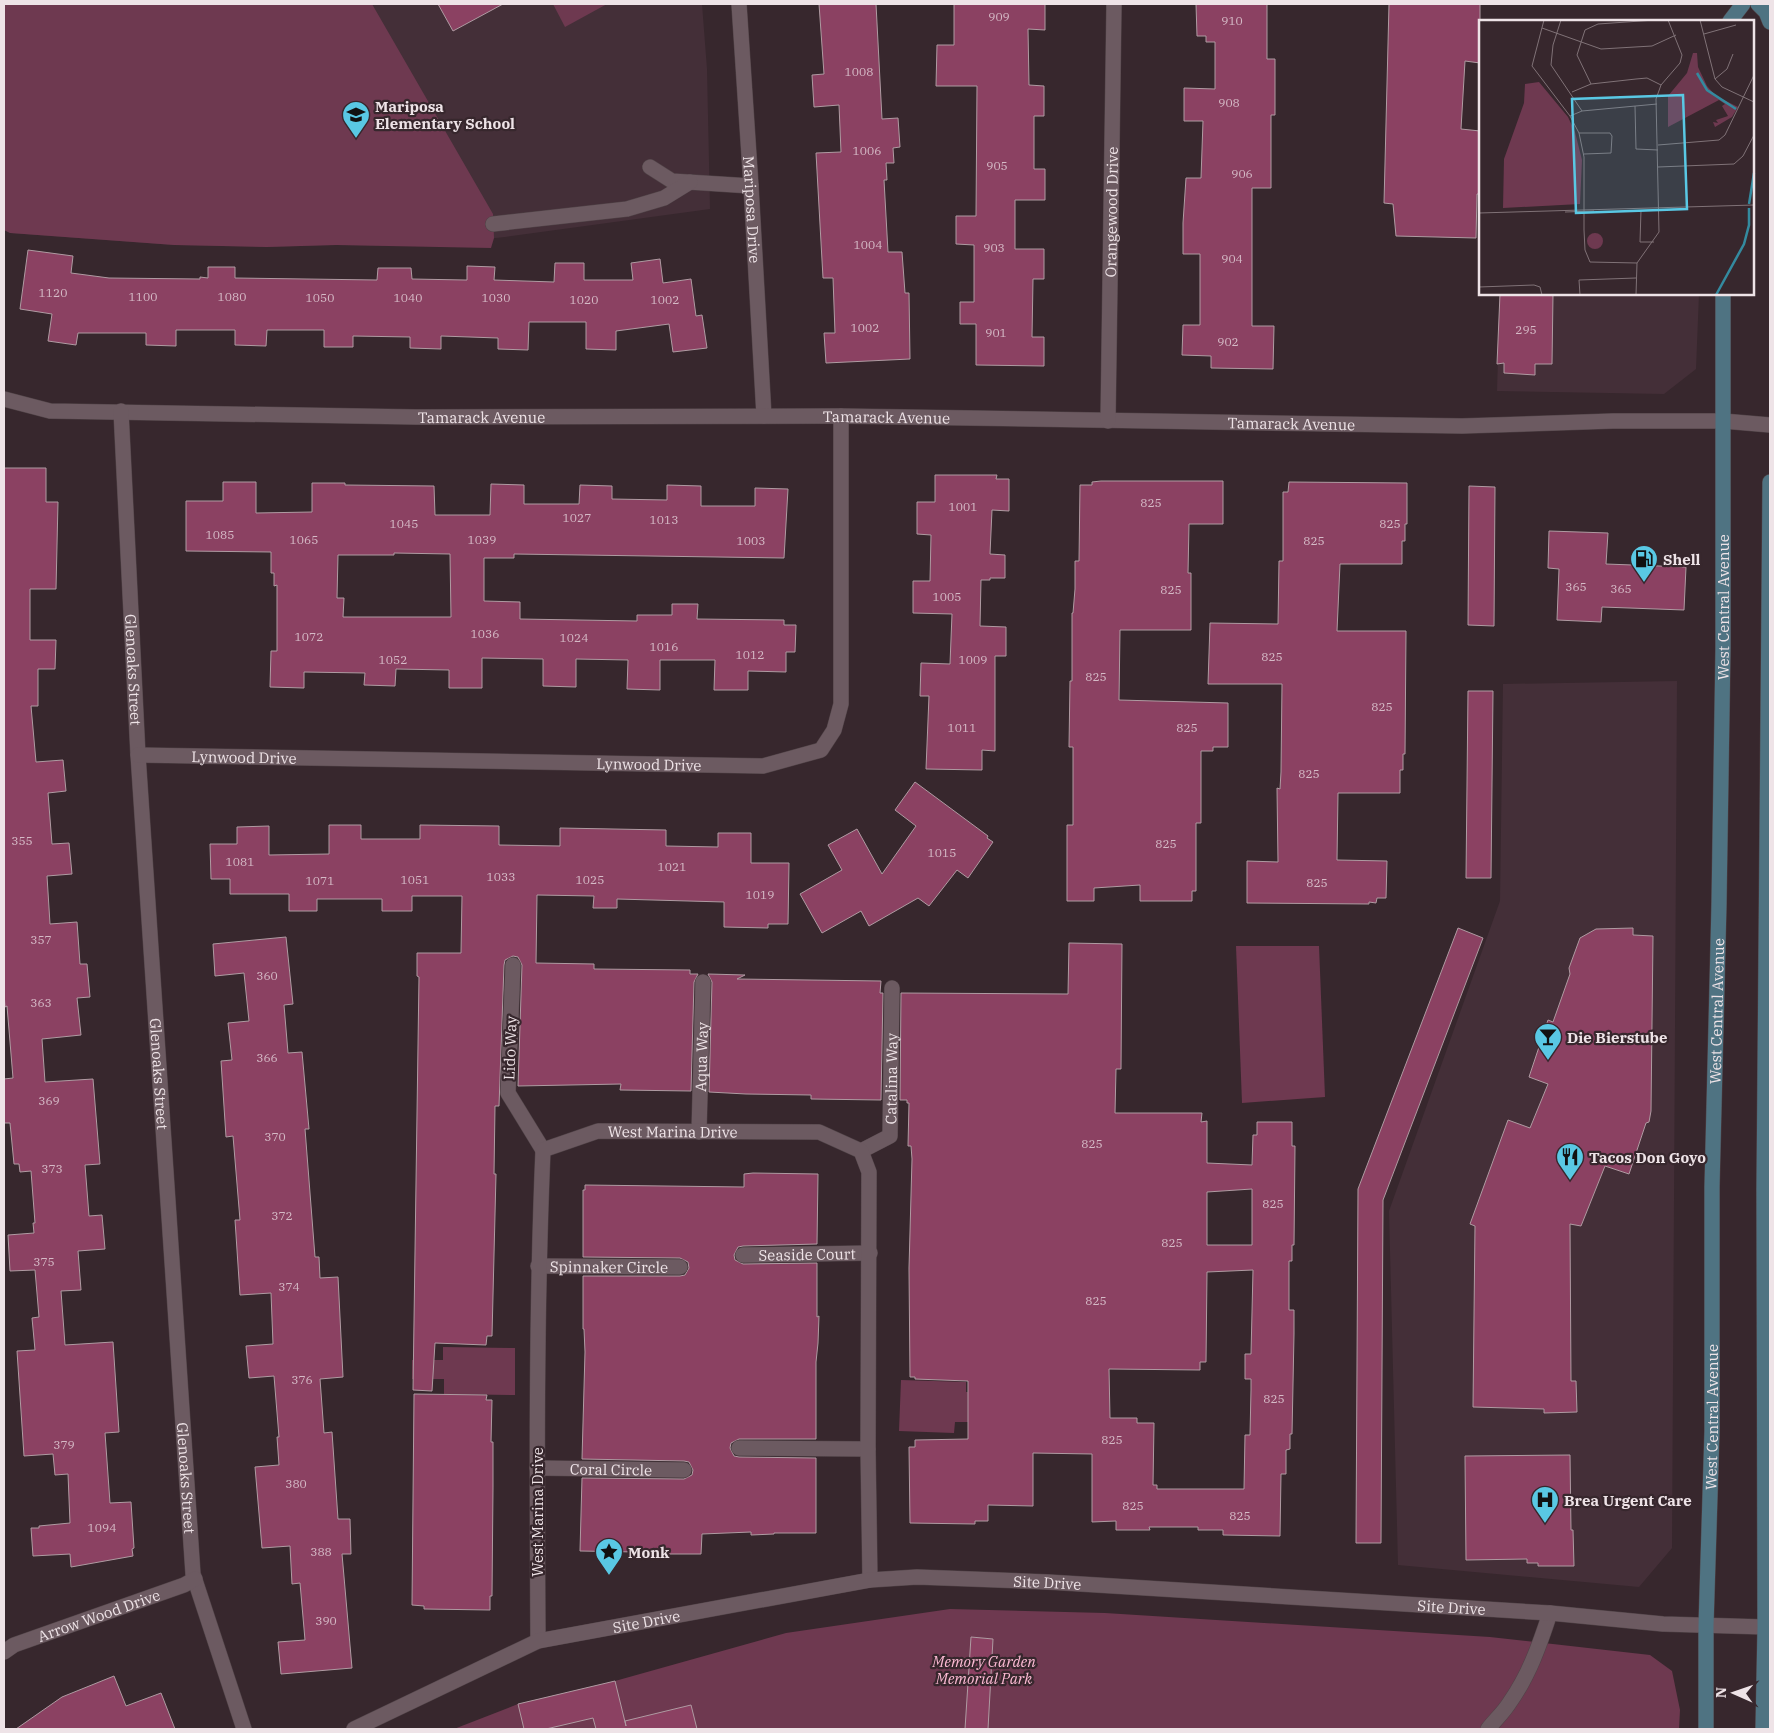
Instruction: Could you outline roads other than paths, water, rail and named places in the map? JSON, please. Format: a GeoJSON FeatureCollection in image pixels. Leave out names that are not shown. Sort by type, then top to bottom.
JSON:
{"type":"FeatureCollection","features":[{"type":"Feature","properties":{"kind":"main road"},"geometry":{"type":"LineString","coordinates":[[1731,20],[1743,4]]}},
{"type":"Feature","properties":{"kind":"main road"},"geometry":{"type":"LineString","coordinates":[[1758,4],[1766,12],[1770,22]]}},
{"type":"Feature","properties":{"kind":"main road","name":"West Central Avenue"},"geometry":{"type":"LineString","coordinates":[[1706,1729],[1706,1626],[1712,1431],[1712,1187],[1723,668],[1723,295]]}},
{"type":"Feature","properties":{"kind":"main road"},"geometry":{"type":"LineString","coordinates":[[1763,1729],[1768,1627],[1764,1189],[1769,800],[1770,482]]}},
{"type":"Feature","properties":{"kind":"street","name":"Mariposa Drive"},"geometry":{"type":"LineString","coordinates":[[738,4],[751,186],[764,416]]}},
{"type":"Feature","properties":{"kind":"street","name":"Orangewood Drive"},"geometry":{"type":"LineString","coordinates":[[1108,421],[1114,4]]}},
{"type":"Feature","properties":{"kind":"street"},"geometry":{"type":"LineString","coordinates":[[650,167],[672,181],[751,186]]}},
{"type":"Feature","properties":{"kind":"street"},"geometry":{"type":"LineString","coordinates":[[493,224],[627,209],[664,198],[690,182]]}},
{"type":"Feature","properties":{"kind":"street","name":"Tamarack Avenue"},"geometry":{"type":"LineString","coordinates":[[4,399],[50,411],[416,417],[841,416],[1462,426],[1613,421],[1723,421],[1770,425]]}},
{"type":"Feature","properties":{"kind":"street","name":"Glenoaks Street"},"geometry":{"type":"LineString","coordinates":[[121,411],[138,756],[195,1579],[244,1729]]}},
{"type":"Feature","properties":{"kind":"street","name":"Lynwood Drive"},"geometry":{"type":"LineString","coordinates":[[138,756],[763,766],[821,750],[834,730],[841,704],[841,416]]}},
{"type":"Feature","properties":{"kind":"street","name":"Lido Way"},"geometry":{"type":"LineString","coordinates":[[513,965],[508,1094],[543,1150]]}},
{"type":"Feature","properties":{"kind":"street","name":"Aqua Way"},"geometry":{"type":"LineString","coordinates":[[699,1132],[702,982]]}},
{"type":"Feature","properties":{"kind":"street","name":"Catalina Way"},"geometry":{"type":"LineString","coordinates":[[861,1151],[890,1136],[892,988]]}},
{"type":"Feature","properties":{"kind":"street","name":"West Marina Drive"},"geometry":{"type":"LineString","coordinates":[[538,1641],[538,1266],[543,1150],[598,1131],[820,1132],[861,1151]]}},
{"type":"Feature","properties":{"kind":"street"},"geometry":{"type":"LineString","coordinates":[[861,1151],[869,1172],[868,1449],[870,1580]]}},
{"type":"Feature","properties":{"kind":"street","name":"Seaside Court"},"geometry":{"type":"LineString","coordinates":[[743,1255],[870,1253]]}},
{"type":"Feature","properties":{"kind":"street","name":"Spinnaker Circle"},"geometry":{"type":"LineString","coordinates":[[538,1266],[680,1267]]}},
{"type":"Feature","properties":{"kind":"street"},"geometry":{"type":"LineString","coordinates":[[739,1448],[868,1449]]}},
{"type":"Feature","properties":{"kind":"street","name":"Coral Circle"},"geometry":{"type":"LineString","coordinates":[[537,1468],[684,1470]]}},
{"type":"Feature","properties":{"kind":"street","name":"Site Drive"},"geometry":{"type":"LineString","coordinates":[[354,1729],[538,1641],[870,1580],[917,1577],[1048,1582],[1550,1613],[1664,1624],[1768,1627]]}},
{"type":"Feature","properties":{"kind":"street","name":"Arrow Wood Drive"},"geometry":{"type":"LineString","coordinates":[[4,1652],[14,1645],[184,1585],[195,1579]]}},
{"type":"Feature","properties":{"kind":"street"},"geometry":{"type":"LineString","coordinates":[[1488,1729],[1510,1702],[1527,1675],[1541,1642],[1550,1613]]}},
{"type":"Feature","properties":{"kind":"place","name":"Mariposa Elementary School"},"geometry":{"type":"Point","coordinates":[356,139]}},
{"type":"Feature","properties":{"kind":"place","name":"Shell"},"geometry":{"type":"Point","coordinates":[1644,583]}},
{"type":"Feature","properties":{"kind":"place","name":"Die Bierstube"},"geometry":{"type":"Point","coordinates":[1548,1061]}},
{"type":"Feature","properties":{"kind":"place","name":"Tacos Don Goyo"},"geometry":{"type":"Point","coordinates":[1570,1181]}},
{"type":"Feature","properties":{"kind":"place","name":"Brea Urgent Care"},"geometry":{"type":"Point","coordinates":[1545,1524]}},
{"type":"Feature","properties":{"kind":"place","name":"Monk"},"geometry":{"type":"Point","coordinates":[609,1576]}},
{"type":"Feature","properties":{"kind":"park label","name":"Memory Garden Memorial Park"},"geometry":{"type":"Point","coordinates":[984,1670]}}]}
